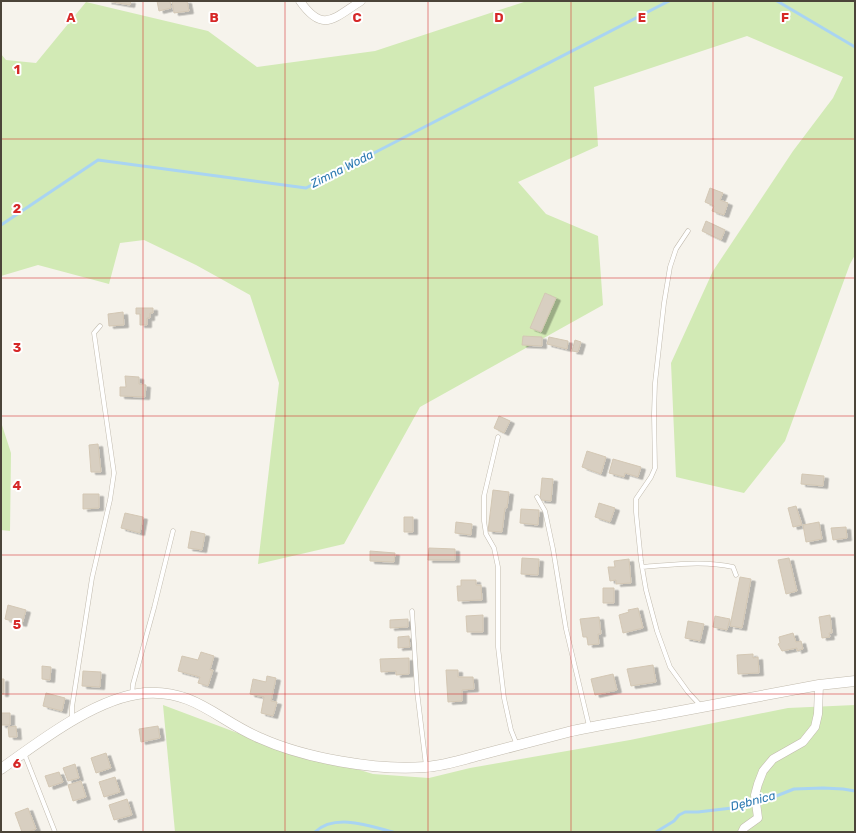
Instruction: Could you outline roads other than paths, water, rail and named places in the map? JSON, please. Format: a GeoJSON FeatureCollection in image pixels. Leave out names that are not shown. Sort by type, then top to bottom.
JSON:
{"type":"FeatureCollection","features":[{"type":"Feature","properties":{"kind":"street"},"geometry":{"type":"LineString","coordinates":[[300,1],[309,13],[318,20],[326,21],[333,19],[361,1]]}},
{"type":"Feature","properties":{"kind":"street"},"geometry":{"type":"LineString","coordinates":[[1,769],[72,720],[96,708],[132,695],[156,693],[180,696],[203,706],[241,729],[291,750],[338,760],[390,767],[426,767],[465,759],[589,728],[819,685],[855,681]]}},
{"type":"Feature","properties":{"kind":"street"},"geometry":{"type":"LineString","coordinates":[[742,832],[744,828],[758,818],[755,795],[763,771],[773,759],[803,742],[815,727],[818,714],[819,685]]}},
{"type":"Feature","properties":{"kind":"lane"},"geometry":{"type":"LineString","coordinates":[[688,231],[676,249],[670,267],[664,303],[655,383],[655,468],[651,477],[636,499],[636,512],[646,590],[657,631],[670,667],[702,708]]}},
{"type":"Feature","properties":{"kind":"lane"},"geometry":{"type":"LineString","coordinates":[[72,720],[72,708],[92,578],[110,500],[114,473],[94,333],[100,326]]}},
{"type":"Feature","properties":{"kind":"lane"},"geometry":{"type":"LineString","coordinates":[[498,437],[484,496],[484,521],[486,534],[494,548],[498,567],[498,648],[504,698],[511,730],[518,746]]}},
{"type":"Feature","properties":{"kind":"lane"},"geometry":{"type":"LineString","coordinates":[[537,497],[545,511],[553,549],[566,629],[589,728]]}},
{"type":"Feature","properties":{"kind":"lane"},"geometry":{"type":"LineString","coordinates":[[132,695],[133,684],[173,531]]}},
{"type":"Feature","properties":{"kind":"lane"},"geometry":{"type":"LineString","coordinates":[[642,567],[685,564],[721,564],[733,567],[736,575]]}},
{"type":"Feature","properties":{"kind":"lane"},"geometry":{"type":"LineString","coordinates":[[412,611],[417,691],[426,767]]}},
{"type":"Feature","properties":{"kind":"lane"},"geometry":{"type":"LineString","coordinates":[[24,752],[55,832]]}},
{"type":"Feature","properties":{"kind":"waterway","name":"Zimna Woda"},"geometry":{"type":"LineString","coordinates":[[1,225],[98,160],[306,188],[669,1]]}},
{"type":"Feature","properties":{"kind":"waterway","name":"Zimna Woda"},"geometry":{"type":"LineString","coordinates":[[777,1],[855,47]]}},
{"type":"Feature","properties":{"kind":"waterway","name":"Dębnica"},"geometry":{"type":"LineString","coordinates":[[656,832],[685,812],[732,808],[761,802],[794,789],[823,788],[855,791]]}},
{"type":"Feature","properties":{"kind":"waterway"},"geometry":{"type":"LineString","coordinates":[[315,832],[323,826],[342,822],[363,824],[393,832]]}}]}
